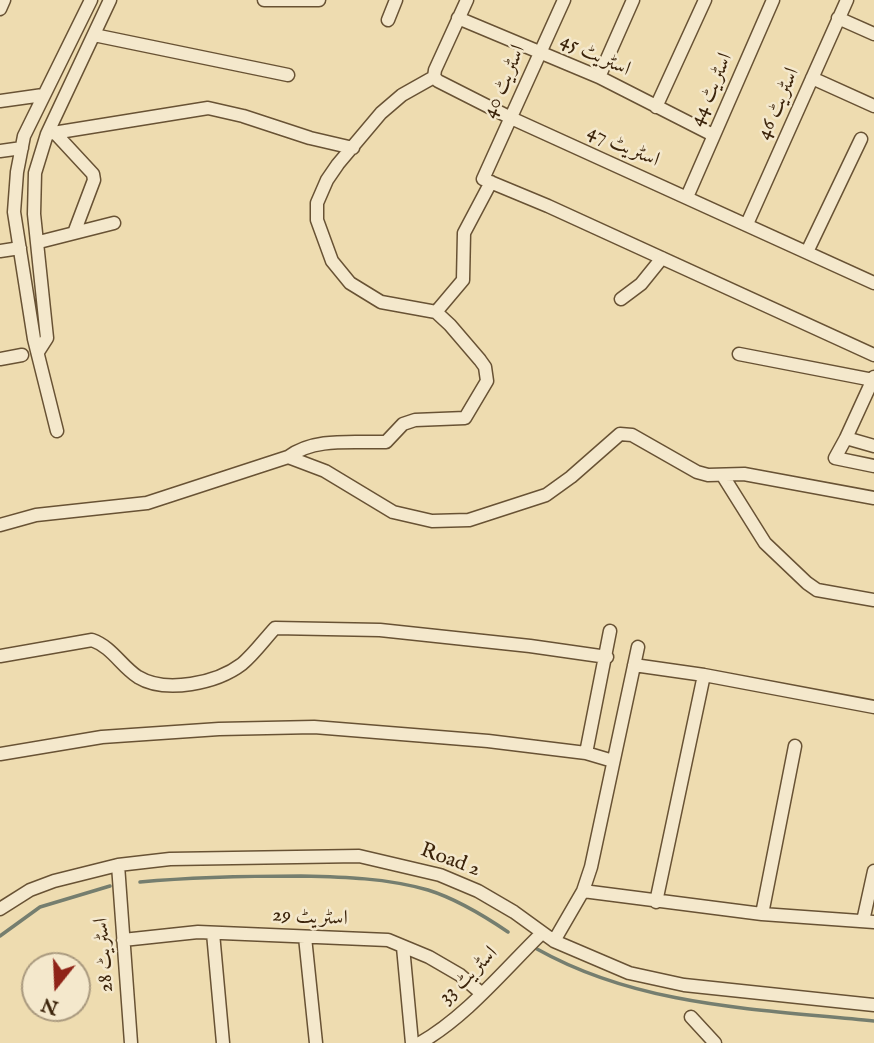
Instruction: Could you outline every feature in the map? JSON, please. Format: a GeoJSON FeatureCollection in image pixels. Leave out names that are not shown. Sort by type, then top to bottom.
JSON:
{"type":"FeatureCollection","features":[{"type":"Feature","properties":{"kind":"street"},"geometry":{"type":"LineString","coordinates":[[0,9],[4,0]]}},
{"type":"Feature","properties":{"kind":"street"},"geometry":{"type":"LineString","coordinates":[[57,431],[38,352],[14,212],[16,172],[24,136],[91,0]]}},
{"type":"Feature","properties":{"kind":"street"},"geometry":{"type":"LineString","coordinates":[[38,352],[47,338],[34,214],[35,173],[110,0]]}},
{"type":"Feature","properties":{"kind":"street"},"geometry":{"type":"LineString","coordinates":[[264,0],[318,1]]}},
{"type":"Feature","properties":{"kind":"street"},"geometry":{"type":"LineString","coordinates":[[388,20],[396,0]]}},
{"type":"Feature","properties":{"kind":"street"},"geometry":{"type":"LineString","coordinates":[[0,525],[36,516],[147,503],[288,457],[305,446],[386,442],[403,424],[415,420],[465,418],[486,381],[485,367],[436,312],[390,304],[373,298],[350,283],[332,261],[327,250],[317,220],[317,203],[333,171],[381,113],[402,96],[434,77],[467,0]]}},
{"type":"Feature","properties":{"kind":"street","name":"اسٹریٹ 40"},"geometry":{"type":"LineString","coordinates":[[436,312],[463,280],[464,233],[563,0]]}},
{"type":"Feature","properties":{"kind":"street"},"geometry":{"type":"LineString","coordinates":[[599,77],[633,0]]}},
{"type":"Feature","properties":{"kind":"street"},"geometry":{"type":"LineString","coordinates":[[656,107],[705,0]]}},
{"type":"Feature","properties":{"kind":"street","name":"اسٹریٹ 44"},"geometry":{"type":"LineString","coordinates":[[687,197],[773,0]]}},
{"type":"Feature","properties":{"kind":"street","name":"اسٹریٹ 46"},"geometry":{"type":"LineString","coordinates":[[747,224],[847,0]]}},
{"type":"Feature","properties":{"kind":"street","name":"اسٹریٹ 45"},"geometry":{"type":"LineString","coordinates":[[458,18],[599,77],[713,135]]}},
{"type":"Feature","properties":{"kind":"street"},"geometry":{"type":"LineString","coordinates":[[838,18],[874,34]]}},
{"type":"Feature","properties":{"kind":"street"},"geometry":{"type":"LineString","coordinates":[[93,35],[288,75]]}},
{"type":"Feature","properties":{"kind":"street","name":"اسٹریٹ 47"},"geometry":{"type":"LineString","coordinates":[[434,77],[511,118],[874,283]]}},
{"type":"Feature","properties":{"kind":"street"},"geometry":{"type":"LineString","coordinates":[[812,78],[874,106]]}},
{"type":"Feature","properties":{"kind":"street"},"geometry":{"type":"LineString","coordinates":[[0,101],[43,94]]}},
{"type":"Feature","properties":{"kind":"street"},"geometry":{"type":"LineString","coordinates":[[51,133],[208,108],[353,148]]}},
{"type":"Feature","properties":{"kind":"street"},"geometry":{"type":"LineString","coordinates":[[51,133],[93,174],[94,180],[74,233]]}},
{"type":"Feature","properties":{"kind":"street"},"geometry":{"type":"LineString","coordinates":[[807,252],[861,139]]}},
{"type":"Feature","properties":{"kind":"street"},"geometry":{"type":"LineString","coordinates":[[0,152],[22,148]]}},
{"type":"Feature","properties":{"kind":"street"},"geometry":{"type":"LineString","coordinates":[[487,180],[548,205],[874,355]]}},
{"type":"Feature","properties":{"kind":"street"},"geometry":{"type":"LineString","coordinates":[[39,242],[114,223]]}},
{"type":"Feature","properties":{"kind":"street"},"geometry":{"type":"LineString","coordinates":[[0,251],[20,248]]}},
{"type":"Feature","properties":{"kind":"street"},"geometry":{"type":"LineString","coordinates":[[621,299],[641,284],[662,258]]}},
{"type":"Feature","properties":{"kind":"street"},"geometry":{"type":"LineString","coordinates":[[738,354],[873,379],[835,458],[874,466]]}},
{"type":"Feature","properties":{"kind":"street"},"geometry":{"type":"LineString","coordinates":[[0,359],[22,355]]}},
{"type":"Feature","properties":{"kind":"street"},"geometry":{"type":"LineString","coordinates":[[288,457],[325,471],[393,512],[432,521],[469,520],[546,495],[620,434],[632,435],[697,472],[723,476],[744,474],[874,498]]}},
{"type":"Feature","properties":{"kind":"street"},"geometry":{"type":"LineString","coordinates":[[846,438],[874,446]]}},
{"type":"Feature","properties":{"kind":"street"},"geometry":{"type":"LineString","coordinates":[[723,476],[765,543],[807,583],[817,590],[874,600]]}},
{"type":"Feature","properties":{"kind":"street"},"geometry":{"type":"LineString","coordinates":[[0,656],[92,640],[104,644],[139,677],[163,686],[188,685],[224,674],[241,665],[275,628],[380,630],[607,657]]}},
{"type":"Feature","properties":{"kind":"street"},"geometry":{"type":"LineString","coordinates":[[586,753],[610,631]]}},
{"type":"Feature","properties":{"kind":"street"},"geometry":{"type":"LineString","coordinates":[[554,941],[583,891],[591,867],[638,647]]}},
{"type":"Feature","properties":{"kind":"street"},"geometry":{"type":"LineString","coordinates":[[634,665],[874,707]]}},
{"type":"Feature","properties":{"kind":"street"},"geometry":{"type":"LineString","coordinates":[[656,902],[704,676]]}},
{"type":"Feature","properties":{"kind":"street"},"geometry":{"type":"LineString","coordinates":[[0,754],[102,737],[219,729],[314,727],[488,741],[586,753],[613,761]]}},
{"type":"Feature","properties":{"kind":"street"},"geometry":{"type":"LineString","coordinates":[[762,914],[795,746]]}},
{"type":"Feature","properties":{"kind":"street","name":"Road 2"},"geometry":{"type":"LineString","coordinates":[[0,909],[30,890],[54,881],[118,865],[222,857],[359,856],[404,865],[478,891],[514,912],[554,941],[629,973],[684,985],[874,1004]]}},
{"type":"Feature","properties":{"kind":"street","name":"اسٹریٹ 28"},"geometry":{"type":"LineString","coordinates":[[118,865],[131,1043]]}},
{"type":"Feature","properties":{"kind":"street"},"geometry":{"type":"LineString","coordinates":[[583,891],[762,914],[869,922],[874,871]]}},
{"type":"Feature","properties":{"kind":"street","name":"اسٹریٹ 29"},"geometry":{"type":"LineString","coordinates":[[123,940],[198,932],[388,940],[429,957],[460,975],[481,993]]}},
{"type":"Feature","properties":{"kind":"street"},"geometry":{"type":"LineString","coordinates":[[214,933],[223,1043]]}},
{"type":"Feature","properties":{"kind":"street","name":"اسٹریٹ 33"},"geometry":{"type":"LineString","coordinates":[[420,1043],[434,1035],[476,1000],[542,933]]}},
{"type":"Feature","properties":{"kind":"street"},"geometry":{"type":"LineString","coordinates":[[305,937],[316,1043]]}},
{"type":"Feature","properties":{"kind":"street"},"geometry":{"type":"LineString","coordinates":[[403,947],[412,1043]]}},
{"type":"Feature","properties":{"kind":"street"},"geometry":{"type":"LineString","coordinates":[[691,1017],[715,1043]]}},
{"type":"Feature","properties":{"kind":"waterway"},"geometry":{"type":"LineString","coordinates":[[140,882],[281,876],[381,881],[412,886],[449,898],[508,932]]}},
{"type":"Feature","properties":{"kind":"waterway"},"geometry":{"type":"LineString","coordinates":[[0,936],[40,907],[110,886]]}},
{"type":"Feature","properties":{"kind":"waterway"},"geometry":{"type":"LineString","coordinates":[[537,949],[576,968],[659,994],[744,1008],[874,1021]]}}]}
